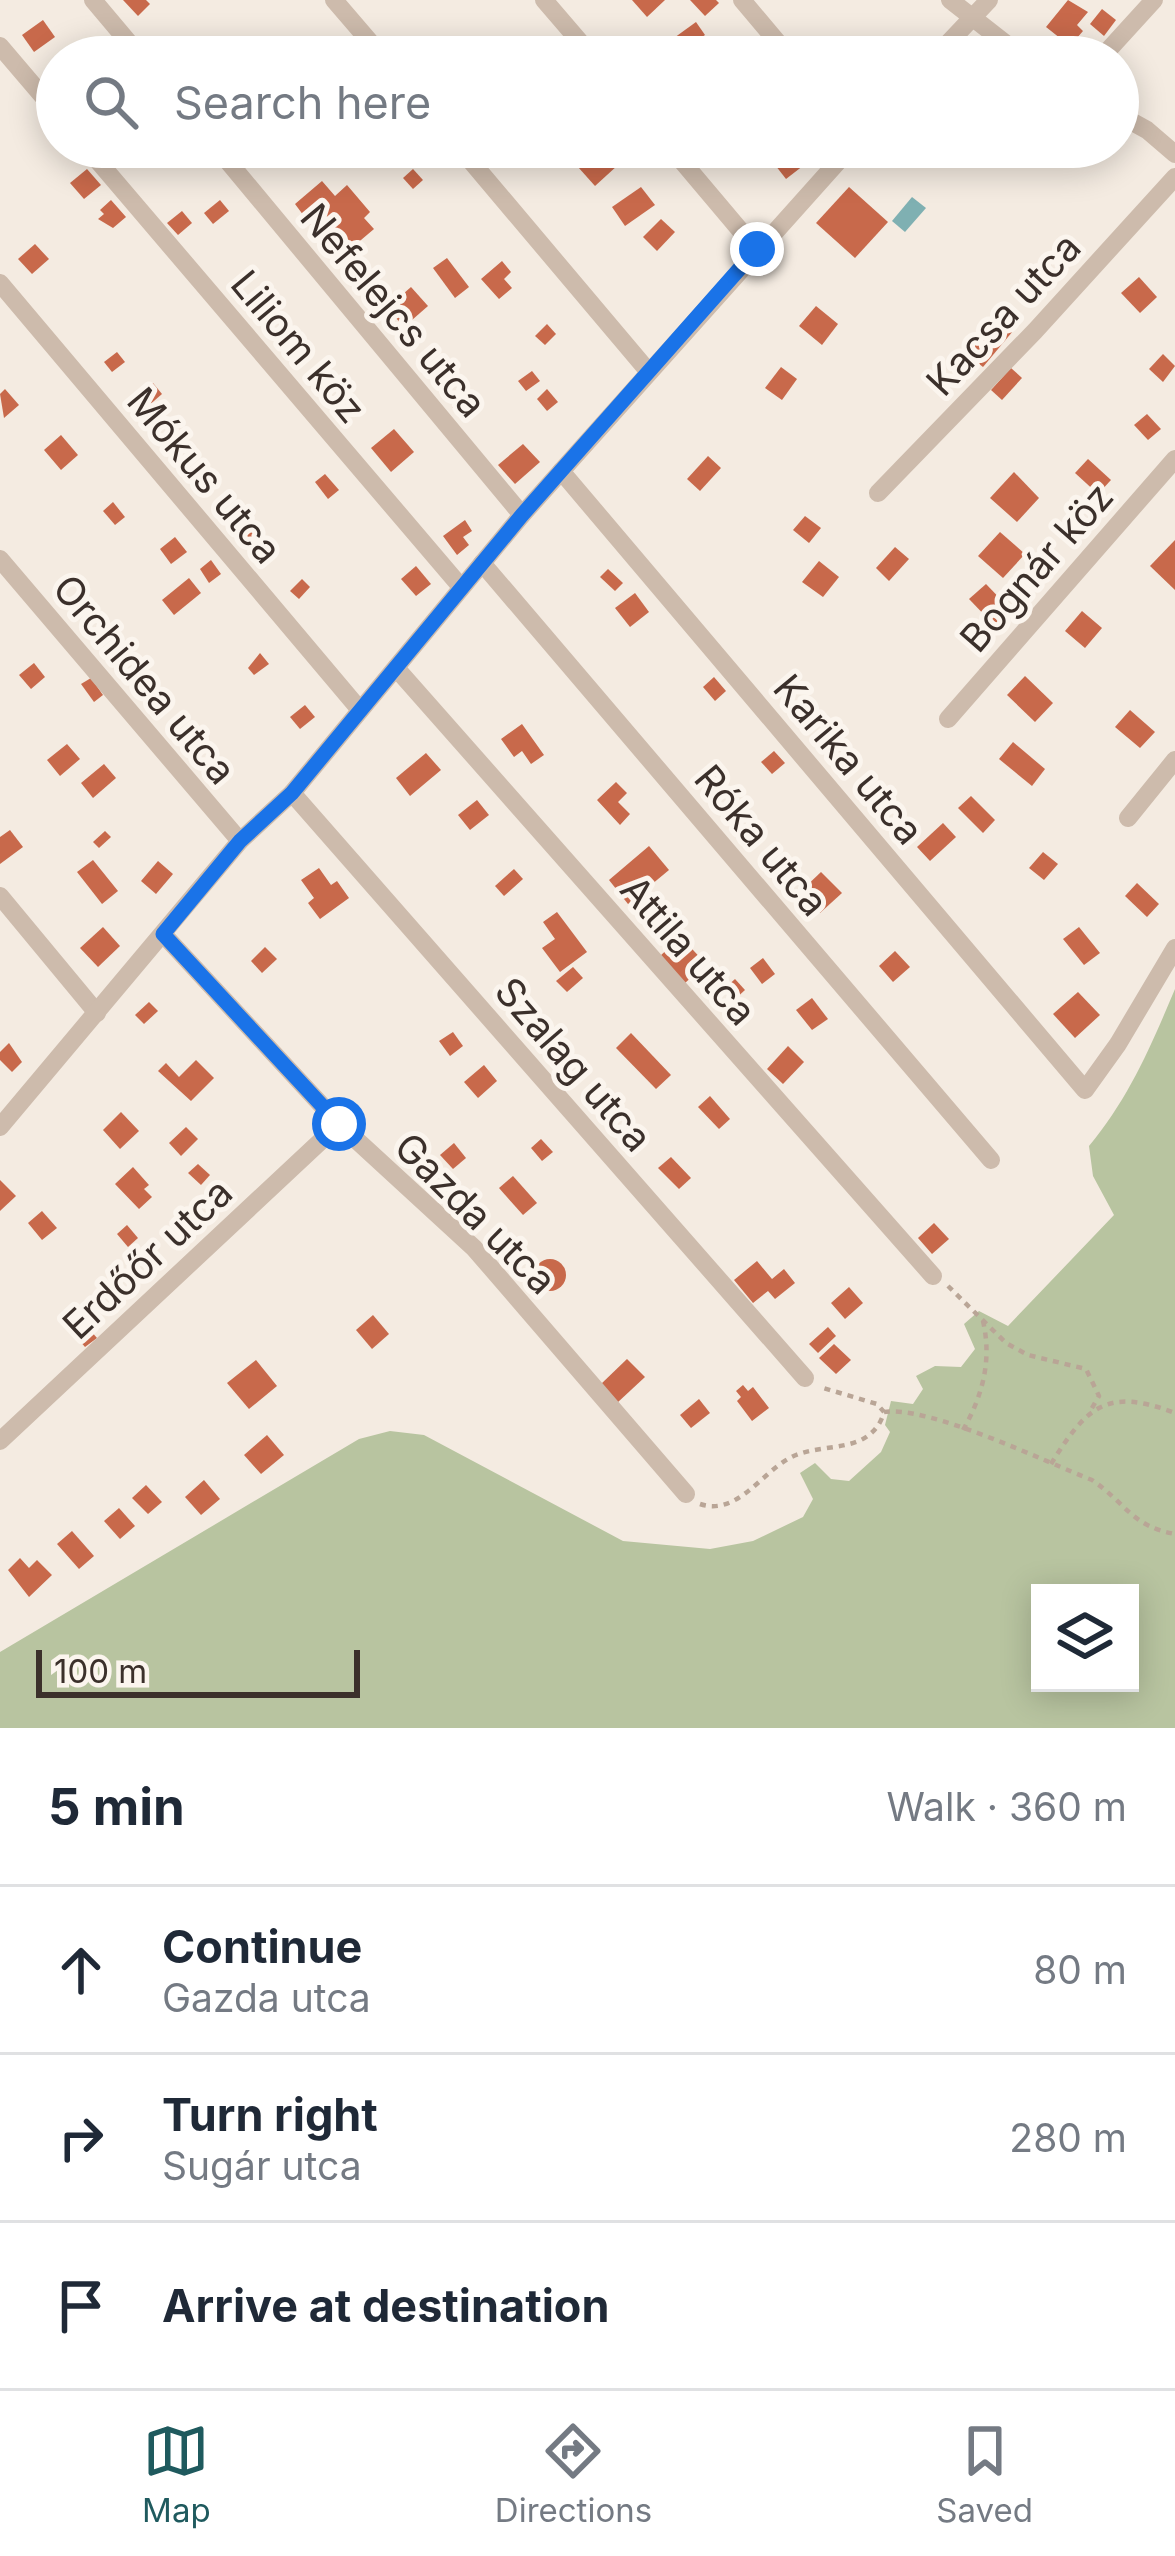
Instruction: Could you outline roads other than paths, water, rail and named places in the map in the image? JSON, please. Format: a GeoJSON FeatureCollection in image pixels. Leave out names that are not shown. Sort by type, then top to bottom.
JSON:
{"type":"FeatureCollection","features":[{"type":"Feature","properties":{"kind":"street"},"geometry":{"type":"LineString","coordinates":[[93,0],[123,36]]}},
{"type":"Feature","properties":{"kind":"street"},"geometry":{"type":"LineString","coordinates":[[334,0],[364,36]]}},
{"type":"Feature","properties":{"kind":"street"},"geometry":{"type":"LineString","coordinates":[[544,0],[575,36]]}},
{"type":"Feature","properties":{"kind":"street"},"geometry":{"type":"LineString","coordinates":[[742,0],[772,36]]}},
{"type":"Feature","properties":{"kind":"street"},"geometry":{"type":"LineString","coordinates":[[950,0],[997,36]]}},
{"type":"Feature","properties":{"kind":"street"},"geometry":{"type":"LineString","coordinates":[[955,36],[989,0]]}},
{"type":"Feature","properties":{"kind":"street"},"geometry":{"type":"LineString","coordinates":[[1121,36],[1154,0]]}},
{"type":"Feature","properties":{"kind":"street"},"geometry":{"type":"LineString","coordinates":[[0,46],[36,88]]}},
{"type":"Feature","properties":{"kind":"street"},"geometry":{"type":"LineString","coordinates":[[1139,126],[1175,154]]}},
{"type":"Feature","properties":{"kind":"street","name":"Liliom köz"},"geometry":{"type":"LineString","coordinates":[[104,168],[461,587]]}},
{"type":"Feature","properties":{"kind":"street","name":"Nefelejcs utca"},"geometry":{"type":"LineString","coordinates":[[233,168],[522,515]]}},
{"type":"Feature","properties":{"kind":"street"},"geometry":{"type":"LineString","coordinates":[[477,168],[648,371]]}},
{"type":"Feature","properties":{"kind":"street"},"geometry":{"type":"LineString","coordinates":[[688,168],[757,249]]}},
{"type":"Feature","properties":{"kind":"street"},"geometry":{"type":"LineString","coordinates":[[0,1127],[240,841],[292,793],[522,515],[831,168]]}},
{"type":"Feature","properties":{"kind":"street","name":"Kacsa utca"},"geometry":{"type":"LineString","coordinates":[[878,493],[1035,332],[1175,177]]}},
{"type":"Feature","properties":{"kind":"street","name":"Mókus utca"},"geometry":{"type":"LineString","coordinates":[[0,283],[360,710]]}},
{"type":"Feature","properties":{"kind":"street","name":"Bognár köz"},"geometry":{"type":"LineString","coordinates":[[948,719],[1175,459]]}},
{"type":"Feature","properties":{"kind":"street","name":"Karika utca"},"geometry":{"type":"LineString","coordinates":[[561,470],[1085,1090],[1175,948]]}},
{"type":"Feature","properties":{"kind":"street","name":"Orchidea utca"},"geometry":{"type":"LineString","coordinates":[[0,559],[240,841]]}},
{"type":"Feature","properties":{"kind":"street","name":"Róka utca"},"geometry":{"type":"LineString","coordinates":[[482,563],[992,1160]]}},
{"type":"Feature","properties":{"kind":"street","name":"Attila utca"},"geometry":{"type":"LineString","coordinates":[[396,668],[933,1276]]}},
{"type":"Feature","properties":{"kind":"street"},"geometry":{"type":"LineString","coordinates":[[1128,818],[1175,760]]}},
{"type":"Feature","properties":{"kind":"street","name":"Szalag utca"},"geometry":{"type":"LineString","coordinates":[[292,793],[805,1378]]}},
{"type":"Feature","properties":{"kind":"street"},"geometry":{"type":"LineString","coordinates":[[0,896],[97,1012]]}},
{"type":"Feature","properties":{"kind":"street","name":"Gazda utca"},"geometry":{"type":"LineString","coordinates":[[163,934],[339,1124],[474,1248],[686,1494]]}},
{"type":"Feature","properties":{"kind":"street","name":"Erdőőr utca"},"geometry":{"type":"LineString","coordinates":[[0,1441],[339,1124]]}},
{"type":"Feature","properties":{"kind":"water"},"geometry":{"type":"Polygon","coordinates":[[[912,197],[926,208],[905,232],[892,221],[912,197]]]}}]}
